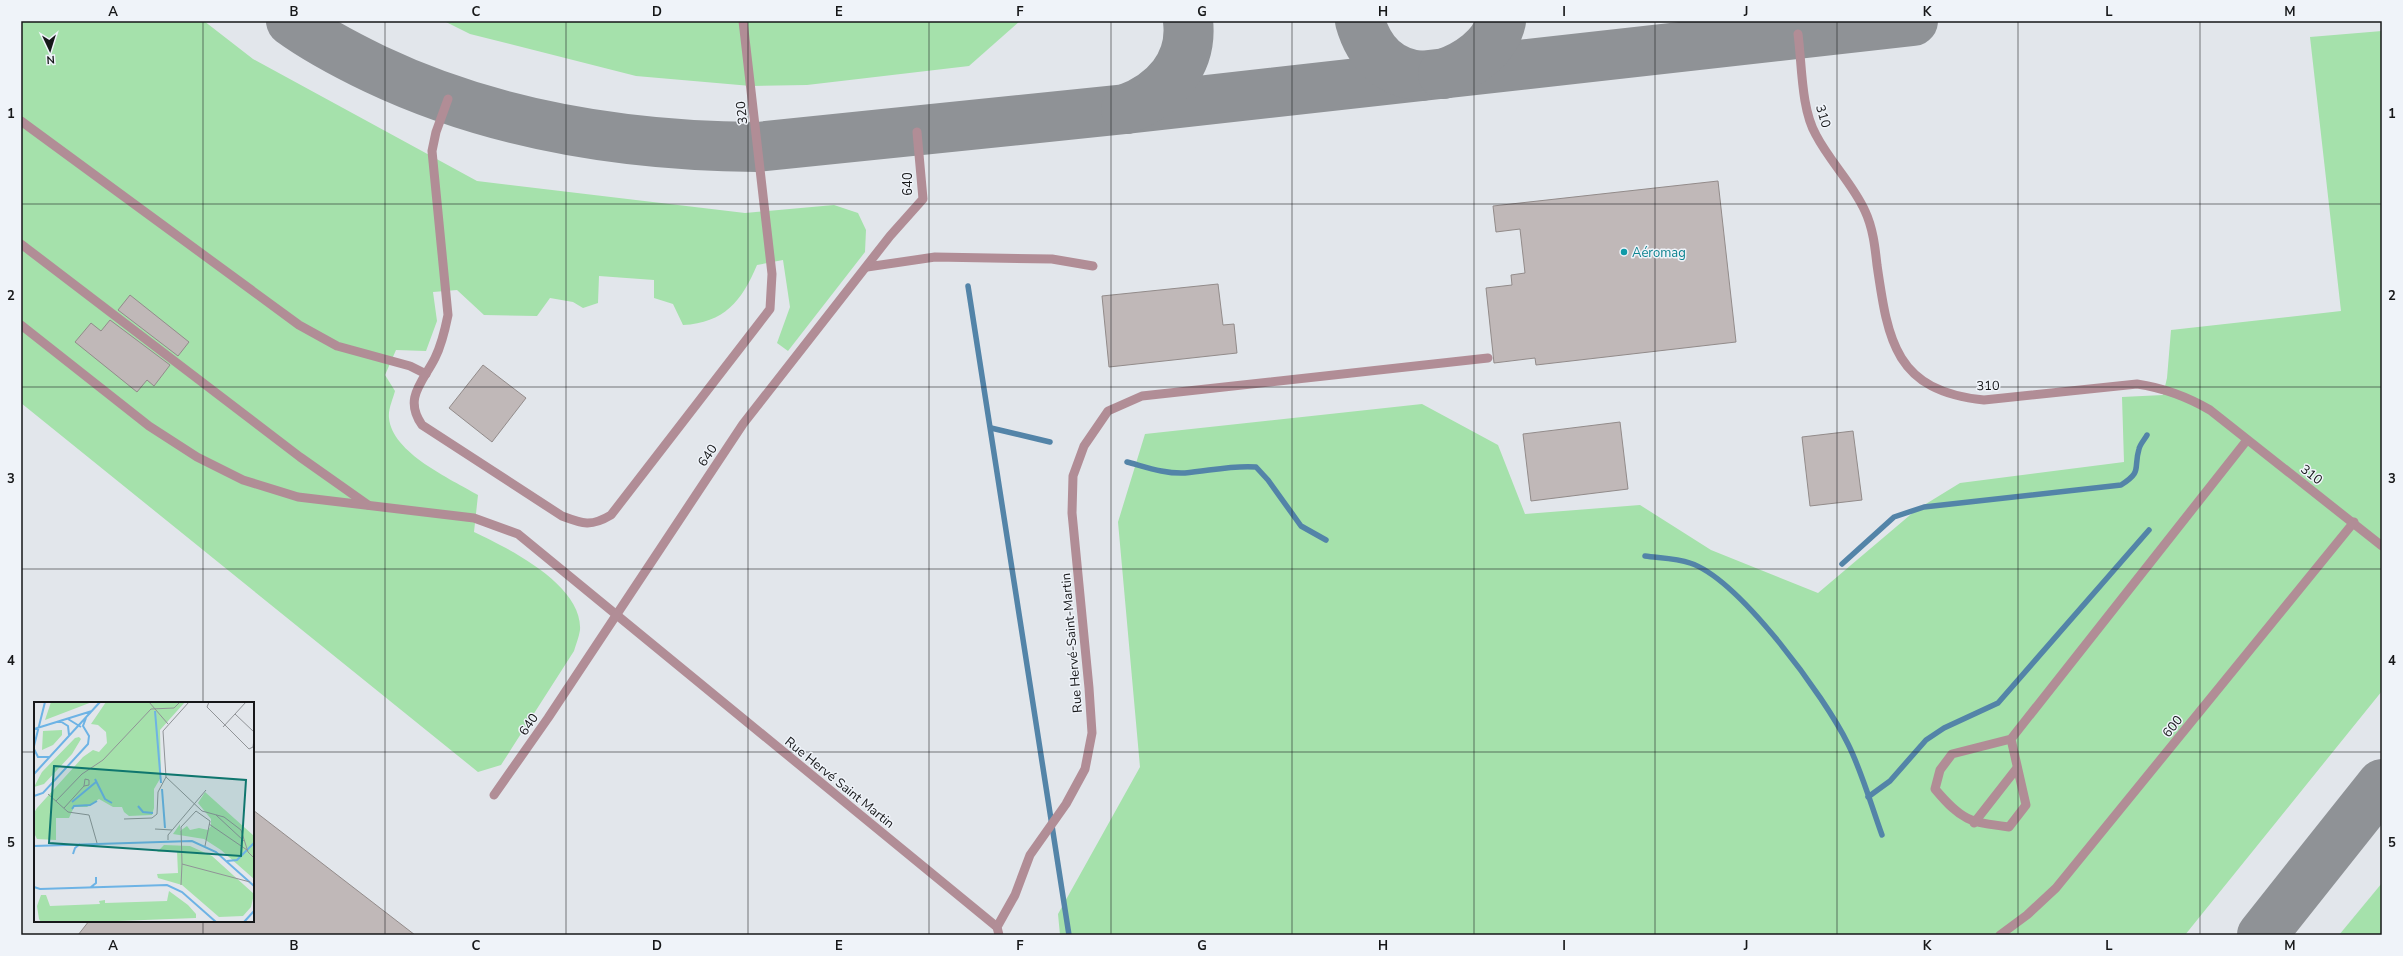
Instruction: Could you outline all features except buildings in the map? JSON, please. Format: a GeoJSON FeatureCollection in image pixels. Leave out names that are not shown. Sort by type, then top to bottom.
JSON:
{"type":"FeatureCollection","features":[{"type":"Feature","properties":{"kind":"lane","name":"320"},"geometry":{"type":"LineString","coordinates":[[448,99],[436,132],[432,151],[448,314],[444,338],[414,400],[415,416],[422,425],[562,516],[581,524],[598,523],[611,515],[770,308],[773,292],[772,274],[743,21]]}},
{"type":"Feature","properties":{"kind":"lane","name":"310"},"geometry":{"type":"LineString","coordinates":[[1798,34],[1808,115],[1815,134],[1866,211],[1874,237],[1885,319],[1894,346],[1907,366],[1924,382],[1960,398],[1984,400],[2137,384],[2162,387],[2189,398],[2210,410],[2354,522],[2382,546]]}},
{"type":"Feature","properties":{"kind":"lane"},"geometry":{"type":"LineString","coordinates":[[21,121],[299,325],[337,346],[410,366],[426,374]]}},
{"type":"Feature","properties":{"kind":"lane","name":"640"},"geometry":{"type":"LineString","coordinates":[[494,795],[548,718],[743,424],[890,236],[923,199],[917,132]]}},
{"type":"Feature","properties":{"kind":"lane"},"geometry":{"type":"LineString","coordinates":[[21,244],[300,457],[369,506]]}},
{"type":"Feature","properties":{"kind":"lane"},"geometry":{"type":"LineString","coordinates":[[867,267],[935,256],[1052,259],[1093,266]]}},
{"type":"Feature","properties":{"kind":"lane","name":"Rue Hervé Saint Martin"},"geometry":{"type":"LineString","coordinates":[[21,325],[149,426],[197,457],[244,480],[298,497],[474,518],[518,534],[615,616],[998,931]]}},
{"type":"Feature","properties":{"kind":"lane","name":"Rue Hervé-Saint-Martin"},"geometry":{"type":"LineString","coordinates":[[998,931],[1015,895],[1030,855],[1066,804],[1085,768],[1092,733],[1090,688],[1072,513],[1073,476],[1084,446],[1108,411],[1142,396],[1488,358]]}},
{"type":"Feature","properties":{"kind":"lane"},"geometry":{"type":"LineString","coordinates":[[2011,739],[2026,805],[2009,827],[1974,823],[1954,812],[1935,789],[1940,770],[1952,754],[2011,739],[2247,440]]}},
{"type":"Feature","properties":{"kind":"lane","name":"600"},"geometry":{"type":"LineString","coordinates":[[2000,935],[2027,914],[2056,888],[2354,522]]}},
{"type":"Feature","properties":{"kind":"lane"},"geometry":{"type":"LineString","coordinates":[[1974,823],[2017,768]]}},
{"type":"Feature","properties":{"kind":"green space"},"geometry":{"type":"Polygon","coordinates":[[[21,21],[204,21],[253,59],[477,181],[745,213],[834,205],[858,213],[866,230],[865,252],[788,351],[777,343],[790,307],[783,260],[757,265],[745,289],[738,299],[730,308],[720,315],[710,320],[683,325],[673,304],[654,298],[654,280],[599,276],[598,303],[583,308],[573,302],[550,298],[537,316],[484,315],[457,290],[433,292],[437,321],[426,351],[396,350],[385,375],[395,391],[389,415],[393,431],[400,443],[424,464],[478,495],[474,532],[523,558],[541,570],[557,583],[569,598],[578,614],[580,630],[574,651],[501,765],[478,772],[21,403],[21,21]]]}},
{"type":"Feature","properties":{"kind":"green space"},"geometry":{"type":"Polygon","coordinates":[[[444,21],[1020,21],[969,66],[807,85],[751,86],[636,76],[470,34],[444,21]]]}},
{"type":"Feature","properties":{"kind":"green space"},"geometry":{"type":"Polygon","coordinates":[[[2382,31],[2382,691],[2185,935],[1060,935],[1058,914],[1140,767],[1118,522],[1145,434],[1422,404],[1498,445],[1525,514],[1640,505],[1711,550],[1818,593],[1916,510],[1960,483],[2124,462],[2122,397],[2163,395],[2167,378],[2171,330],[2341,311],[2310,37],[2382,31]]]}},
{"type":"Feature","properties":{"kind":"green space"},"geometry":{"type":"Polygon","coordinates":[[[2382,883],[2382,935],[2339,935],[2382,883]]]}},
{"type":"Feature","properties":{"kind":"waterway"},"geometry":{"type":"LineString","coordinates":[[968,286],[1069,935]]}},
{"type":"Feature","properties":{"kind":"waterway"},"geometry":{"type":"LineString","coordinates":[[991,428],[1050,442]]}},
{"type":"Feature","properties":{"kind":"waterway"},"geometry":{"type":"LineString","coordinates":[[1842,564],[1894,517],[1924,507],[2121,485],[2135,473],[2137,456],[2141,443],[2147,435]]}},
{"type":"Feature","properties":{"kind":"waterway"},"geometry":{"type":"LineString","coordinates":[[1127,462],[1156,470],[1178,473],[1220,468],[1256,467],[1268,480],[1301,526],[1326,540]]}},
{"type":"Feature","properties":{"kind":"waterway"},"geometry":{"type":"LineString","coordinates":[[1868,797],[1890,781],[1926,740],[1944,728],[1998,703],[2149,530]]}},
{"type":"Feature","properties":{"kind":"waterway"},"geometry":{"type":"LineString","coordinates":[[1645,556],[1685,561],[1710,573],[1732,591],[1779,642],[1801,670],[1837,723],[1862,777],[1882,835]]}},
{"type":"Feature","properties":{"kind":"taxiway"},"geometry":{"type":"LineString","coordinates":[[291,21],[332,47],[375,69],[420,89],[467,105],[514,118],[562,129],[610,137],[708,146],[757,147],[1126,109],[1913,21]]}},
{"type":"Feature","properties":{"kind":"taxiway"},"geometry":{"type":"LineString","coordinates":[[1126,109],[1140,103],[1152,95],[1164,86],[1173,76],[1181,64],[1186,51],[1188,21]]}},
{"type":"Feature","properties":{"kind":"taxiway"},"geometry":{"type":"LineString","coordinates":[[1360,21],[1369,43],[1382,59],[1390,66],[1400,71],[1422,76]]}},
{"type":"Feature","properties":{"kind":"taxiway"},"geometry":{"type":"LineString","coordinates":[[1443,74],[1452,71],[1479,55],[1493,40],[1501,21]]}},
{"type":"Feature","properties":{"kind":"taxiway"},"geometry":{"type":"LineString","coordinates":[[2262,935],[2382,784]]}},
{"type":"Feature","properties":{"kind":"place","name":"Aéromag"},"geometry":{"type":"Point","coordinates":[1624,252]}}]}
